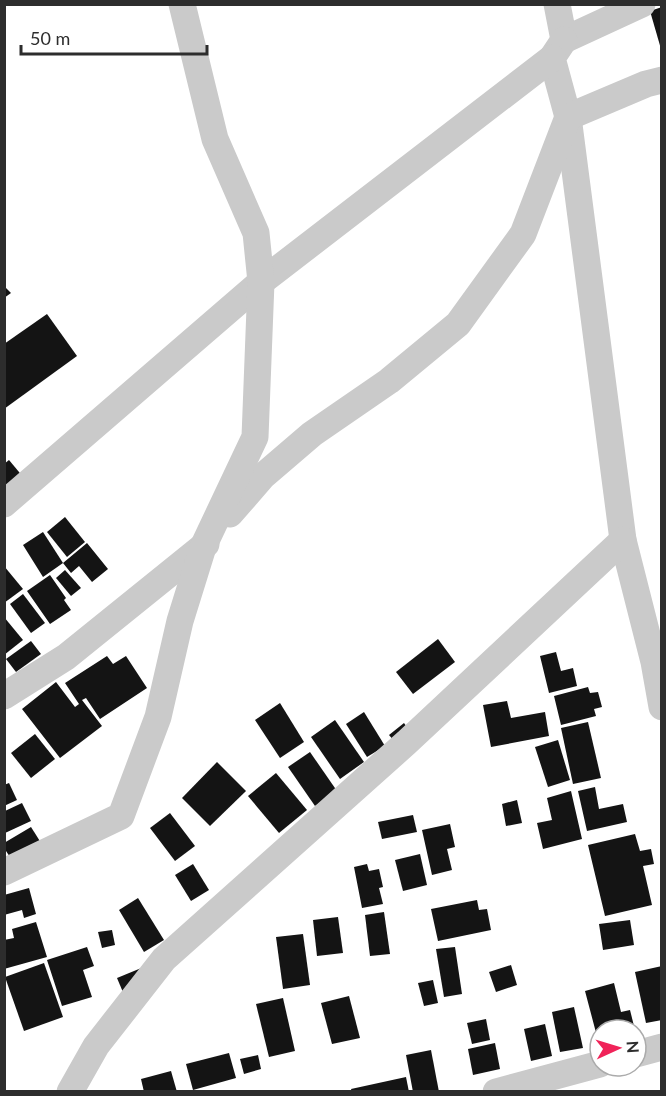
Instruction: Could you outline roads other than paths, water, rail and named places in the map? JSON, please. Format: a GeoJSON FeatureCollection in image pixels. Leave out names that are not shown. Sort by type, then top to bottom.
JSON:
{"type":"FeatureCollection","features":[{"type":"Feature","properties":{"kind":"street"},"geometry":{"type":"LineString","coordinates":[[4,872],[121,816],[158,717],[180,621],[203,547],[255,437],[261,282],[256,233],[215,138],[182,4]]}},
{"type":"Feature","properties":{"kind":"street"},"geometry":{"type":"LineString","coordinates":[[557,4],[558,49],[623,540],[654,662],[662,707]]}},
{"type":"Feature","properties":{"kind":"street"},"geometry":{"type":"LineString","coordinates":[[4,504],[261,282],[558,49],[642,4]]}},
{"type":"Feature","properties":{"kind":"street"},"geometry":{"type":"LineString","coordinates":[[4,696],[66,657],[203,547],[263,476],[312,434],[389,381],[458,324],[523,234],[568,117],[646,84],[662,80]]}},
{"type":"Feature","properties":{"kind":"street"},"geometry":{"type":"LineString","coordinates":[[69,1092],[96,1046],[164,959],[407,742],[623,540]]}},
{"type":"Feature","properties":{"kind":"street"},"geometry":{"type":"LineString","coordinates":[[496,1092],[588,1067]]}}]}
